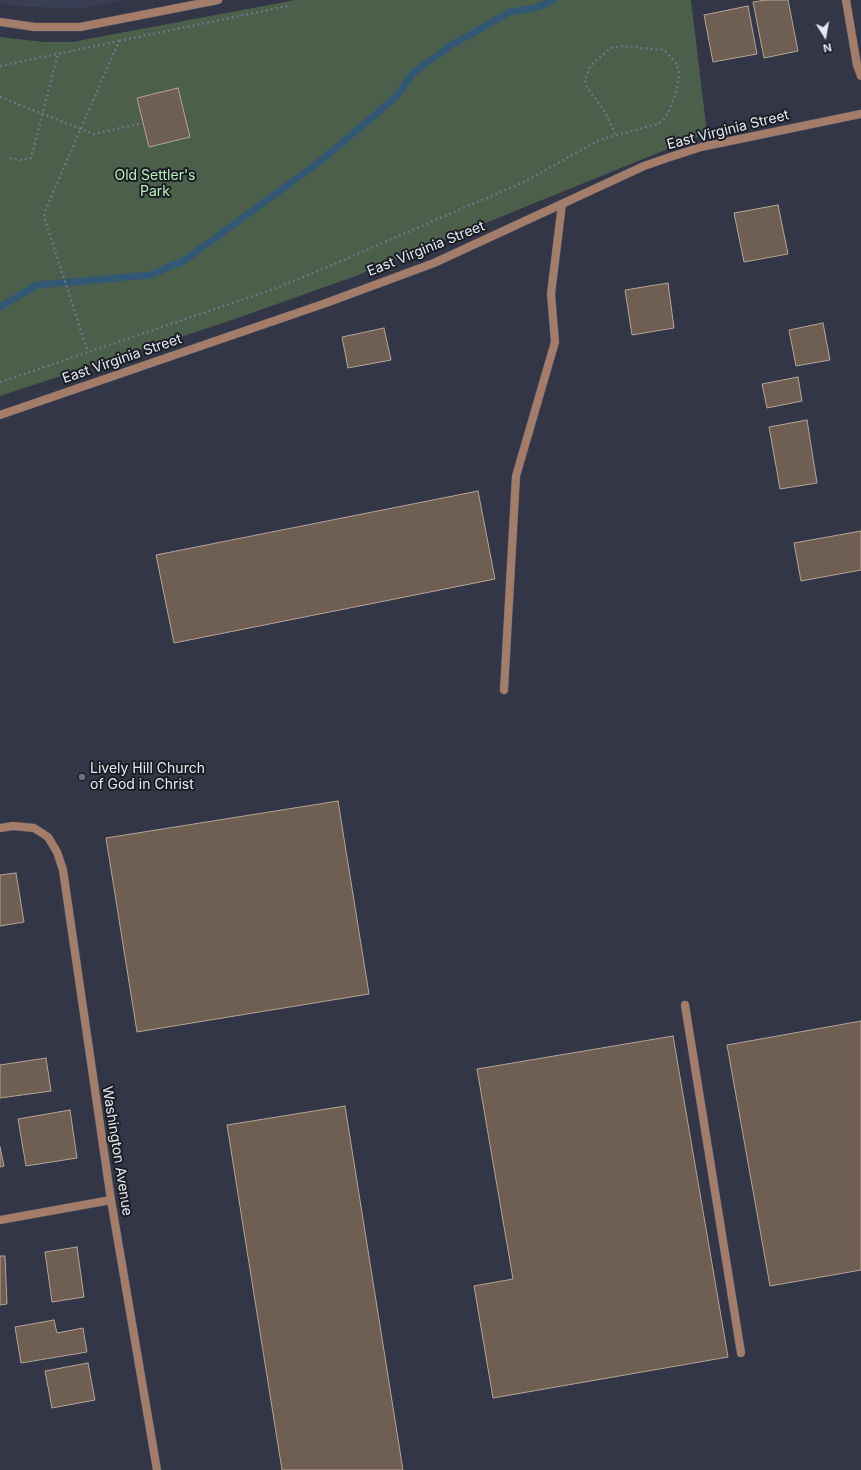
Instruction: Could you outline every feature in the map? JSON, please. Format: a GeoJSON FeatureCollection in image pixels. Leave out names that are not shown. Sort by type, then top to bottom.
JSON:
{"type":"FeatureCollection","features":[{"type":"Feature","properties":{"kind":"street"},"geometry":{"type":"LineString","coordinates":[[0,22],[36,27],[80,27],[218,0]]}},
{"type":"Feature","properties":{"kind":"street"},"geometry":{"type":"LineString","coordinates":[[846,0],[857,65],[861,76]]}},
{"type":"Feature","properties":{"kind":"street","name":"East Virginia Street"},"geometry":{"type":"LineString","coordinates":[[0,415],[326,303],[434,263],[644,166],[701,147],[861,114]]}},
{"type":"Feature","properties":{"kind":"street"},"geometry":{"type":"LineString","coordinates":[[504,690],[516,476],[555,342],[551,294],[562,204]]}},
{"type":"Feature","properties":{"kind":"street","name":"Washington Avenue"},"geometry":{"type":"LineString","coordinates":[[0,828],[14,826],[34,828],[48,837],[57,852],[62,870],[111,1200],[157,1470]]}},
{"type":"Feature","properties":{"kind":"street"},"geometry":{"type":"LineString","coordinates":[[685,1005],[741,1353]]}},
{"type":"Feature","properties":{"kind":"street"},"geometry":{"type":"LineString","coordinates":[[0,1220],[111,1200]]}},
{"type":"Feature","properties":{"kind":"path"},"geometry":{"type":"LineString","coordinates":[[0,66],[287,6]]}},
{"type":"Feature","properties":{"kind":"path"},"geometry":{"type":"LineString","coordinates":[[88,352],[45,223],[45,211],[119,41]]}},
{"type":"Feature","properties":{"kind":"path"},"geometry":{"type":"LineString","coordinates":[[0,382],[268,291],[318,271],[526,181],[599,140],[615,134],[658,124],[665,118],[677,89],[679,73],[678,64],[664,50],[623,46],[611,48],[591,65],[585,80],[587,87],[605,112],[615,134]]}},
{"type":"Feature","properties":{"kind":"path"},"geometry":{"type":"LineString","coordinates":[[10,158],[20,160],[31,158],[58,54]]}},
{"type":"Feature","properties":{"kind":"path"},"geometry":{"type":"LineString","coordinates":[[0,97],[94,134],[143,123]]}},
{"type":"Feature","properties":{"kind":"shaded area"},"geometry":{"type":"Polygon","coordinates":[[[0,0],[127,0],[81,8],[28,7],[0,4],[0,0]]]}},
{"type":"Feature","properties":{"kind":"green space","name":"Old Settler's Park"},"geometry":{"type":"Polygon","coordinates":[[[295,0],[691,0],[707,133],[353,277],[232,320],[0,396],[0,37],[44,42],[72,42],[295,0]]]}},
{"type":"Feature","properties":{"kind":"building"},"geometry":{"type":"Polygon","coordinates":[[[766,0],[788,0],[798,51],[764,58],[753,2],[766,0]]]}},
{"type":"Feature","properties":{"kind":"building"},"geometry":{"type":"Polygon","coordinates":[[[748,6],[757,54],[713,62],[704,15],[748,6]]]}},
{"type":"Feature","properties":{"kind":"building"},"geometry":{"type":"Polygon","coordinates":[[[178,88],[190,137],[149,147],[137,98],[178,88]]]}},
{"type":"Feature","properties":{"kind":"building"},"geometry":{"type":"Polygon","coordinates":[[[778,205],[788,254],[744,262],[734,213],[778,205]]]}},
{"type":"Feature","properties":{"kind":"building"},"geometry":{"type":"Polygon","coordinates":[[[668,283],[674,328],[632,335],[625,290],[668,283]]]}},
{"type":"Feature","properties":{"kind":"building"},"geometry":{"type":"Polygon","coordinates":[[[823,323],[830,360],[796,366],[789,330],[823,323]]]}},
{"type":"Feature","properties":{"kind":"building"},"geometry":{"type":"Polygon","coordinates":[[[384,328],[391,360],[348,368],[342,337],[384,328]]]}},
{"type":"Feature","properties":{"kind":"building"},"geometry":{"type":"Polygon","coordinates":[[[798,377],[802,401],[767,408],[762,384],[798,377]]]}},
{"type":"Feature","properties":{"kind":"building"},"geometry":{"type":"Polygon","coordinates":[[[807,420],[817,483],[780,489],[769,427],[807,420]]]}},
{"type":"Feature","properties":{"kind":"building"},"geometry":{"type":"Polygon","coordinates":[[[478,491],[495,579],[174,643],[156,555],[478,491]]]}},
{"type":"Feature","properties":{"kind":"building"},"geometry":{"type":"Polygon","coordinates":[[[861,531],[861,570],[801,581],[794,543],[861,531]]]}},
{"type":"Feature","properties":{"kind":"building"},"geometry":{"type":"Polygon","coordinates":[[[338,801],[369,994],[137,1032],[106,838],[338,801]]]}},
{"type":"Feature","properties":{"kind":"building"},"geometry":{"type":"Polygon","coordinates":[[[16,873],[24,922],[0,926],[0,875],[16,873]]]}},
{"type":"Feature","properties":{"kind":"building"},"geometry":{"type":"Polygon","coordinates":[[[861,1021],[861,1270],[770,1286],[727,1045],[861,1021]]]}},
{"type":"Feature","properties":{"kind":"building"},"geometry":{"type":"Polygon","coordinates":[[[673,1036],[728,1357],[493,1398],[474,1286],[513,1279],[477,1069],[673,1036]]]}},
{"type":"Feature","properties":{"kind":"building"},"geometry":{"type":"Polygon","coordinates":[[[46,1058],[51,1091],[0,1098],[0,1065],[46,1058]]]}},
{"type":"Feature","properties":{"kind":"building"},"geometry":{"type":"Polygon","coordinates":[[[345,1106],[403,1470],[282,1470],[227,1125],[345,1106]]]}},
{"type":"Feature","properties":{"kind":"building"},"geometry":{"type":"Polygon","coordinates":[[[70,1110],[77,1158],[26,1166],[18,1119],[70,1110]]]}},
{"type":"Feature","properties":{"kind":"building"},"geometry":{"type":"Polygon","coordinates":[[[0,1147],[4,1166],[0,1167],[0,1147]]]}},
{"type":"Feature","properties":{"kind":"building"},"geometry":{"type":"Polygon","coordinates":[[[77,1247],[84,1297],[52,1302],[45,1252],[77,1247]]]}},
{"type":"Feature","properties":{"kind":"building"},"geometry":{"type":"Polygon","coordinates":[[[0,1256],[5,1256],[7,1304],[0,1305],[0,1256]]]}},
{"type":"Feature","properties":{"kind":"building"},"geometry":{"type":"Polygon","coordinates":[[[54,1320],[57,1333],[83,1328],[87,1352],[21,1363],[15,1327],[54,1320]]]}},
{"type":"Feature","properties":{"kind":"building"},"geometry":{"type":"Polygon","coordinates":[[[88,1363],[95,1400],[52,1408],[45,1371],[88,1363]]]}},
{"type":"Feature","properties":{"kind":"waterway"},"geometry":{"type":"LineString","coordinates":[[0,307],[37,285],[151,275],[185,260],[318,163],[396,97],[413,73],[450,46],[510,12],[535,8],[554,0]]}},
{"type":"Feature","properties":{"kind":"place","name":"Lively Hill Church of God in Christ"},"geometry":{"type":"Point","coordinates":[82,777]}}]}
